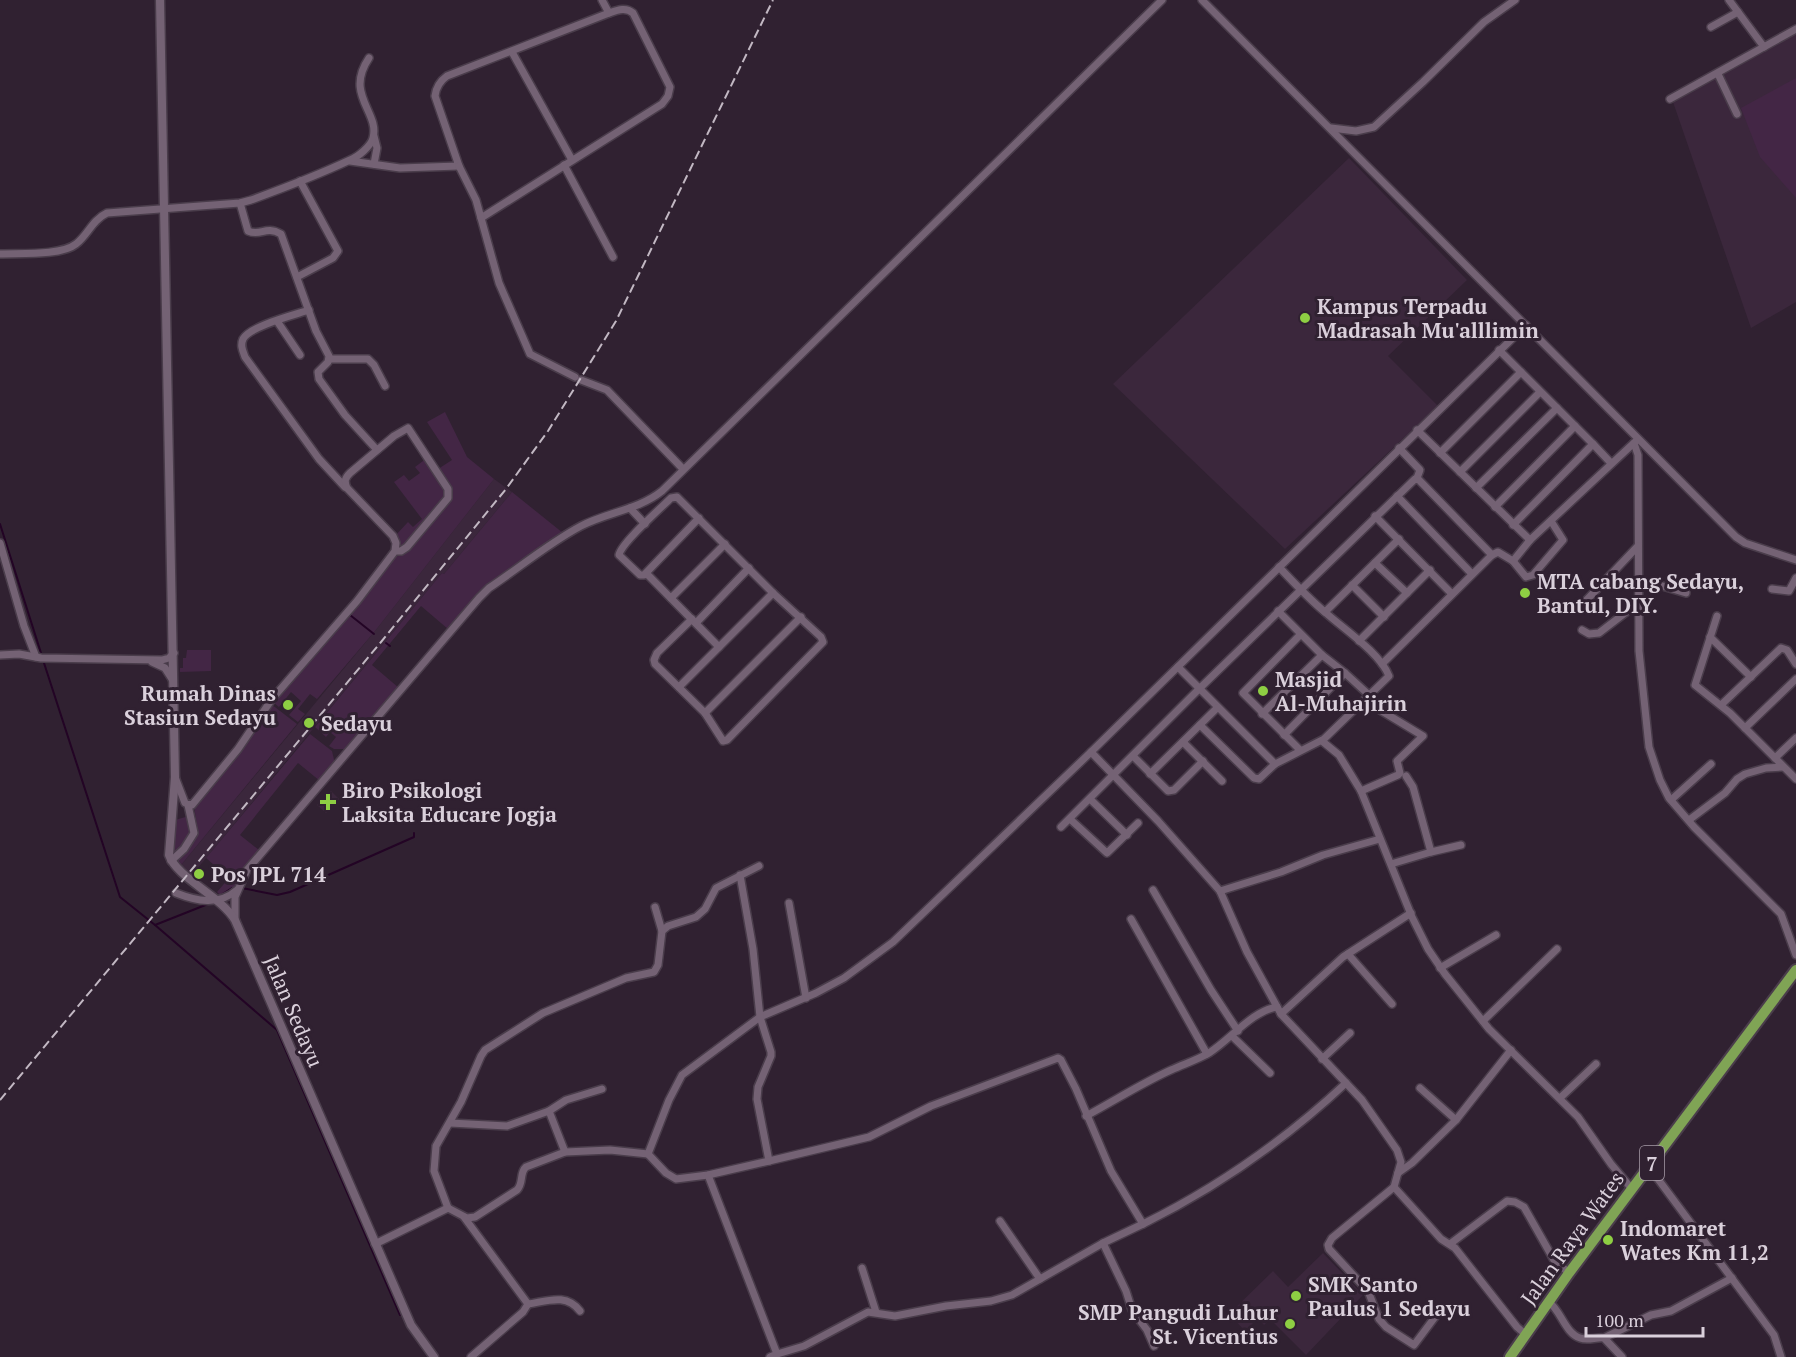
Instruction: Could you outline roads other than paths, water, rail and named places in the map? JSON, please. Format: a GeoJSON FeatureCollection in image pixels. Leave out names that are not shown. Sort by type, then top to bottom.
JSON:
{"type":"FeatureCollection","features":[{"type":"Feature","properties":{"kind":"highway","name":"Jalan Raya Wates"},"geometry":{"type":"LineString","coordinates":[[1510,1357],[1569,1273],[1796,970]]}},
{"type":"Feature","properties":{"kind":"street"},"geometry":{"type":"LineString","coordinates":[[160,0],[174,652],[175,777],[168,852],[171,861],[191,840],[194,833],[189,805],[183,799],[175,777]]}},
{"type":"Feature","properties":{"kind":"street"},"geometry":{"type":"LineString","coordinates":[[602,0],[609,13]]}},
{"type":"Feature","properties":{"kind":"street"},"geometry":{"type":"LineString","coordinates":[[235,920],[234,904],[237,890],[248,870],[489,588],[572,531],[597,518],[646,502],[662,491],[1162,0]]}},
{"type":"Feature","properties":{"kind":"street"},"geometry":{"type":"LineString","coordinates":[[1202,0],[1526,325],[1636,441],[1736,537],[1745,543],[1796,560]]}},
{"type":"Feature","properties":{"kind":"street"},"geometry":{"type":"LineString","coordinates":[[1331,128],[1356,131],[1374,127],[1484,22],[1515,0]]}},
{"type":"Feature","properties":{"kind":"street"},"geometry":{"type":"LineString","coordinates":[[1729,0],[1764,47]]}},
{"type":"Feature","properties":{"kind":"street"},"geometry":{"type":"LineString","coordinates":[[481,218],[654,111],[668,96],[670,87],[629,10],[623,9],[609,13],[447,76],[436,90],[435,96],[459,166],[471,188],[499,283],[531,354],[578,379],[607,390],[683,469]]}},
{"type":"Feature","properties":{"kind":"street"},"geometry":{"type":"LineString","coordinates":[[1711,27],[1738,12]]}},
{"type":"Feature","properties":{"kind":"street"},"geometry":{"type":"LineString","coordinates":[[1670,99],[1796,29]]}},
{"type":"Feature","properties":{"kind":"street"},"geometry":{"type":"LineString","coordinates":[[512,52],[572,160]]}},
{"type":"Feature","properties":{"kind":"street"},"geometry":{"type":"LineString","coordinates":[[369,58],[361,69],[360,78],[377,148],[374,164]]}},
{"type":"Feature","properties":{"kind":"street"},"geometry":{"type":"LineString","coordinates":[[1718,74],[1737,114]]}},
{"type":"Feature","properties":{"kind":"street"},"geometry":{"type":"LineString","coordinates":[[0,254],[63,249],[77,243],[96,219],[106,213],[240,203],[350,160],[366,148],[374,136]]}},
{"type":"Feature","properties":{"kind":"street"},"geometry":{"type":"LineString","coordinates":[[350,160],[400,168],[459,166]]}},
{"type":"Feature","properties":{"kind":"street"},"geometry":{"type":"LineString","coordinates":[[564,165],[613,258]]}},
{"type":"Feature","properties":{"kind":"street"},"geometry":{"type":"LineString","coordinates":[[297,277],[333,258],[338,251],[300,181]]}},
{"type":"Feature","properties":{"kind":"street"},"geometry":{"type":"LineString","coordinates":[[240,203],[248,231],[255,233],[269,229],[281,234],[316,331],[330,359]]}},
{"type":"Feature","properties":{"kind":"street"},"geometry":{"type":"LineString","coordinates":[[189,805],[196,802],[238,750],[272,699],[357,601],[395,551],[396,543],[393,536],[320,459],[245,357],[241,348],[243,338],[254,330],[309,310]]}},
{"type":"Feature","properties":{"kind":"street"},"geometry":{"type":"LineString","coordinates":[[277,321],[300,355]]}},
{"type":"Feature","properties":{"kind":"street"},"geometry":{"type":"LineString","coordinates":[[644,1154],[682,1075],[760,1017],[806,998],[844,978],[885,949],[1091,752],[1526,325]]}},
{"type":"Feature","properties":{"kind":"street"},"geometry":{"type":"LineString","coordinates":[[1499,350],[1611,463]]}},
{"type":"Feature","properties":{"kind":"street"},"geometry":{"type":"LineString","coordinates":[[377,450],[345,415],[319,379],[320,370],[330,359],[368,359],[375,365],[385,386]]}},
{"type":"Feature","properties":{"kind":"street"},"geometry":{"type":"LineString","coordinates":[[1440,453],[1521,372]]}},
{"type":"Feature","properties":{"kind":"street"},"geometry":{"type":"LineString","coordinates":[[1460,472],[1540,392]]}},
{"type":"Feature","properties":{"kind":"street"},"geometry":{"type":"LineString","coordinates":[[1476,488],[1557,408]]}},
{"type":"Feature","properties":{"kind":"street"},"geometry":{"type":"LineString","coordinates":[[1495,507],[1575,426]]}},
{"type":"Feature","properties":{"kind":"street"},"geometry":{"type":"LineString","coordinates":[[347,489],[345,478],[377,450],[408,428],[449,493],[448,498],[407,547],[401,551],[395,551]]}},
{"type":"Feature","properties":{"kind":"street"},"geometry":{"type":"LineString","coordinates":[[1417,430],[1530,540]]}},
{"type":"Feature","properties":{"kind":"street"},"geometry":{"type":"LineString","coordinates":[[1513,561],[1530,540],[1636,441]]}},
{"type":"Feature","properties":{"kind":"street"},"geometry":{"type":"LineString","coordinates":[[1636,441],[1639,651],[1649,747],[1660,780],[1671,800],[1781,914],[1796,955]]}},
{"type":"Feature","properties":{"kind":"street"},"geometry":{"type":"LineString","coordinates":[[1514,525],[1593,444]]}},
{"type":"Feature","properties":{"kind":"street"},"geometry":{"type":"LineString","coordinates":[[1061,827],[1278,611],[1417,478],[1420,470],[1399,448]]}},
{"type":"Feature","properties":{"kind":"street"},"geometry":{"type":"LineString","coordinates":[[1417,478],[1492,555]]}},
{"type":"Feature","properties":{"kind":"street"},"geometry":{"type":"LineString","coordinates":[[699,518],[647,573],[640,575],[621,557],[619,552],[674,496],[680,499],[699,518],[724,544],[748,568],[773,593],[823,639],[822,645],[727,740],[723,741],[705,713],[655,664],[654,660],[657,653],[694,621],[748,568]]}},
{"type":"Feature","properties":{"kind":"street"},"geometry":{"type":"LineString","coordinates":[[1397,496],[1472,574]]}},
{"type":"Feature","properties":{"kind":"street"},"geometry":{"type":"LineString","coordinates":[[646,502],[657,513]]}},
{"type":"Feature","properties":{"kind":"street"},"geometry":{"type":"LineString","coordinates":[[630,508],[645,524]]}},
{"type":"Feature","properties":{"kind":"street"},"geometry":{"type":"LineString","coordinates":[[1375,516],[1452,594]]}},
{"type":"Feature","properties":{"kind":"street"},"geometry":{"type":"LineString","coordinates":[[1382,664],[1492,555],[1498,552],[1513,561],[1526,577],[1533,575],[1563,540],[1551,521]]}},
{"type":"Feature","properties":{"kind":"street"},"geometry":{"type":"LineString","coordinates":[[1325,612],[1399,539]]}},
{"type":"Feature","properties":{"kind":"street"},"geometry":{"type":"LineString","coordinates":[[0,543],[24,626],[36,657]]}},
{"type":"Feature","properties":{"kind":"street"},"geometry":{"type":"LineString","coordinates":[[671,598],[724,544]]}},
{"type":"Feature","properties":{"kind":"street"},"geometry":{"type":"LineString","coordinates":[[1580,607],[1638,546]]}},
{"type":"Feature","properties":{"kind":"street"},"geometry":{"type":"LineString","coordinates":[[1375,562],[1407,593]]}},
{"type":"Feature","properties":{"kind":"street"},"geometry":{"type":"LineString","coordinates":[[1200,725],[1254,778],[1261,778],[1275,764],[1322,741],[1389,676],[1382,664],[1359,641],[1279,567]]}},
{"type":"Feature","properties":{"kind":"street"},"geometry":{"type":"LineString","coordinates":[[1359,641],[1430,570]]}},
{"type":"Feature","properties":{"kind":"street"},"geometry":{"type":"LineString","coordinates":[[647,573],[719,647]]}},
{"type":"Feature","properties":{"kind":"street"},"geometry":{"type":"LineString","coordinates":[[1772,589],[1786,592],[1791,590],[1796,578]]}},
{"type":"Feature","properties":{"kind":"street"},"geometry":{"type":"LineString","coordinates":[[1638,582],[1686,592]]}},
{"type":"Feature","properties":{"kind":"street"},"geometry":{"type":"LineString","coordinates":[[1352,585],[1384,617]]}},
{"type":"Feature","properties":{"kind":"street"},"geometry":{"type":"LineString","coordinates":[[679,687],[773,593]]}},
{"type":"Feature","properties":{"kind":"street"},"geometry":{"type":"LineString","coordinates":[[1582,630],[1589,634],[1599,633],[1638,603]]}},
{"type":"Feature","properties":{"kind":"street"},"geometry":{"type":"LineString","coordinates":[[1278,611],[1322,655],[1369,695]]}},
{"type":"Feature","properties":{"kind":"street"},"geometry":{"type":"LineString","coordinates":[[1717,616],[1694,683],[1696,687],[1721,705],[1796,779]]}},
{"type":"Feature","properties":{"kind":"street"},"geometry":{"type":"LineString","coordinates":[[705,713],[801,617]]}},
{"type":"Feature","properties":{"kind":"street"},"geometry":{"type":"LineString","coordinates":[[1300,634],[1243,692],[1243,695],[1300,750]]}},
{"type":"Feature","properties":{"kind":"street"},"geometry":{"type":"LineString","coordinates":[[1710,637],[1751,677]]}},
{"type":"Feature","properties":{"kind":"street"},"geometry":{"type":"LineString","coordinates":[[1721,705],[1781,648],[1787,651],[1796,664]]}},
{"type":"Feature","properties":{"kind":"street"},"geometry":{"type":"LineString","coordinates":[[0,655],[147,660],[166,659],[174,652]]}},
{"type":"Feature","properties":{"kind":"street"},"geometry":{"type":"LineString","coordinates":[[1262,714],[1322,655]]}},
{"type":"Feature","properties":{"kind":"street"},"geometry":{"type":"LineString","coordinates":[[147,660],[165,668],[174,681]]}},
{"type":"Feature","properties":{"kind":"street"},"geometry":{"type":"LineString","coordinates":[[1178,667],[1275,764]]}},
{"type":"Feature","properties":{"kind":"street"},"geometry":{"type":"LineString","coordinates":[[1284,735],[1345,673]]}},
{"type":"Feature","properties":{"kind":"street"},"geometry":{"type":"LineString","coordinates":[[1745,728],[1796,679]]}},
{"type":"Feature","properties":{"kind":"street"},"geometry":{"type":"LineString","coordinates":[[1150,774],[1217,708]]}},
{"type":"Feature","properties":{"kind":"street"},"geometry":{"type":"LineString","coordinates":[[1361,791],[1398,775],[1400,773],[1397,761],[1424,736],[1380,710]]}},
{"type":"Feature","properties":{"kind":"street"},"geometry":{"type":"LineString","coordinates":[[1775,758],[1796,738]]}},
{"type":"Feature","properties":{"kind":"street"},"geometry":{"type":"LineString","coordinates":[[1322,741],[1338,755],[1361,791],[1411,913],[1440,968],[1483,1021],[1578,1117],[1611,1164],[1632,1189]]}},
{"type":"Feature","properties":{"kind":"street"},"geometry":{"type":"LineString","coordinates":[[1183,742],[1222,781]]}},
{"type":"Feature","properties":{"kind":"street"},"geometry":{"type":"LineString","coordinates":[[1091,752],[1158,821],[1220,891],[1247,952],[1279,1010],[1346,1083],[1379,1123],[1396,1150],[1401,1162],[1394,1188],[1332,1238],[1328,1245],[1329,1249],[1368,1291],[1379,1319],[1392,1332],[1414,1344],[1438,1313]]}},
{"type":"Feature","properties":{"kind":"street"},"geometry":{"type":"LineString","coordinates":[[1133,756],[1166,790],[1171,791],[1203,761]]}},
{"type":"Feature","properties":{"kind":"street"},"geometry":{"type":"LineString","coordinates":[[1671,800],[1711,764]]}},
{"type":"Feature","properties":{"kind":"street"},"geometry":{"type":"LineString","coordinates":[[1689,820],[1725,793],[1745,774],[1766,768],[1783,767]]}},
{"type":"Feature","properties":{"kind":"street"},"geometry":{"type":"LineString","coordinates":[[1406,776],[1413,787],[1431,852]]}},
{"type":"Feature","properties":{"kind":"street"},"geometry":{"type":"LineString","coordinates":[[1090,799],[1126,835]]}},
{"type":"Feature","properties":{"kind":"street"},"geometry":{"type":"LineString","coordinates":[[1070,819],[1105,853],[1109,852],[1138,823]]}},
{"type":"Feature","properties":{"kind":"street"},"geometry":{"type":"LineString","coordinates":[[1220,891],[1281,872],[1323,855],[1380,839]]}},
{"type":"Feature","properties":{"kind":"street"},"geometry":{"type":"LineString","coordinates":[[1391,864],[1461,845]]}},
{"type":"Feature","properties":{"kind":"street","name":"Jalan Sedayu"},"geometry":{"type":"LineString","coordinates":[[171,861],[216,900],[235,920],[411,1325],[434,1357]]}},
{"type":"Feature","properties":{"kind":"street"},"geometry":{"type":"LineString","coordinates":[[662,931],[668,926],[696,917],[705,909],[716,888],[759,866]]}},
{"type":"Feature","properties":{"kind":"street"},"geometry":{"type":"LineString","coordinates":[[741,876],[753,949],[760,1017],[771,1056],[759,1082],[757,1093],[762,1132],[769,1161]]}},
{"type":"Feature","properties":{"kind":"street"},"geometry":{"type":"LineString","coordinates":[[176,893],[200,900],[216,900],[227,897],[237,890]]}},
{"type":"Feature","properties":{"kind":"street"},"geometry":{"type":"LineString","coordinates":[[1153,890],[1235,1034],[1270,1073]]}},
{"type":"Feature","properties":{"kind":"street"},"geometry":{"type":"LineString","coordinates":[[789,903],[806,998]]}},
{"type":"Feature","properties":{"kind":"street"},"geometry":{"type":"LineString","coordinates":[[528,1304],[464,1217],[448,1208],[434,1171],[434,1158],[439,1137],[450,1123],[481,1056],[489,1046],[543,1013],[626,978],[654,972],[658,966],[662,931],[655,907]]}},
{"type":"Feature","properties":{"kind":"street"},"geometry":{"type":"LineString","coordinates":[[1086,1116],[1171,1070],[1207,1054],[1266,1009],[1279,1010],[1348,954],[1411,913]]}},
{"type":"Feature","properties":{"kind":"street"},"geometry":{"type":"LineString","coordinates":[[1131,919],[1207,1054]]}},
{"type":"Feature","properties":{"kind":"street"},"geometry":{"type":"LineString","coordinates":[[1440,968],[1496,935]]}},
{"type":"Feature","properties":{"kind":"street"},"geometry":{"type":"LineString","coordinates":[[1483,1021],[1557,949]]}},
{"type":"Feature","properties":{"kind":"street"},"geometry":{"type":"LineString","coordinates":[[1348,954],[1392,1004]]}},
{"type":"Feature","properties":{"kind":"street"},"geometry":{"type":"LineString","coordinates":[[1322,1059],[1350,1033]]}},
{"type":"Feature","properties":{"kind":"street"},"geometry":{"type":"LineString","coordinates":[[1397,1174],[1412,1163],[1456,1120],[1511,1050]]}},
{"type":"Feature","properties":{"kind":"street"},"geometry":{"type":"LineString","coordinates":[[464,1217],[475,1217],[518,1190],[522,1172],[526,1167],[565,1152],[610,1150],[644,1154],[673,1178],[708,1175],[869,1137],[931,1106],[1055,1059],[1061,1060],[1111,1171],[1143,1224]]}},
{"type":"Feature","properties":{"kind":"street"},"geometry":{"type":"LineString","coordinates":[[1560,1098],[1596,1064]]}},
{"type":"Feature","properties":{"kind":"street"},"geometry":{"type":"LineString","coordinates":[[708,1175],[773,1356],[804,1346],[868,1312],[895,1316],[946,1306],[991,1301],[1012,1294],[1103,1243],[1185,1203],[1291,1132],[1346,1083]]}},
{"type":"Feature","properties":{"kind":"street"},"geometry":{"type":"LineString","coordinates":[[1420,1088],[1456,1120]]}},
{"type":"Feature","properties":{"kind":"street"},"geometry":{"type":"LineString","coordinates":[[450,1123],[507,1126],[549,1111],[566,1100],[602,1089]]}},
{"type":"Feature","properties":{"kind":"street"},"geometry":{"type":"LineString","coordinates":[[549,1111],[565,1152]]}},
{"type":"Feature","properties":{"kind":"street"},"geometry":{"type":"LineString","coordinates":[[1647,1169],[1655,1175],[1774,1335],[1781,1357]]}},
{"type":"Feature","properties":{"kind":"street"},"geometry":{"type":"LineString","coordinates":[[1394,1188],[1441,1239],[1450,1244],[1517,1328],[1526,1335]]}},
{"type":"Feature","properties":{"kind":"street"},"geometry":{"type":"LineString","coordinates":[[1450,1244],[1507,1201],[1515,1202],[1527,1212],[1554,1260],[1569,1273]]}},
{"type":"Feature","properties":{"kind":"street"},"geometry":{"type":"LineString","coordinates":[[375,1244],[448,1208]]}},
{"type":"Feature","properties":{"kind":"street"},"geometry":{"type":"LineString","coordinates":[[999,1221],[1040,1279]]}},
{"type":"Feature","properties":{"kind":"street"},"geometry":{"type":"LineString","coordinates":[[1103,1243],[1126,1291],[1132,1310],[1147,1330],[1154,1346]]}},
{"type":"Feature","properties":{"kind":"street"},"geometry":{"type":"LineString","coordinates":[[862,1268],[876,1312]]}},
{"type":"Feature","properties":{"kind":"street"},"geometry":{"type":"LineString","coordinates":[[1549,1302],[1575,1335],[1587,1339],[1604,1338],[1651,1315],[1671,1311],[1732,1278]]}},
{"type":"Feature","properties":{"kind":"street"},"geometry":{"type":"LineString","coordinates":[[528,1304],[564,1299],[573,1302],[580,1311]]}},
{"type":"Feature","properties":{"kind":"street"},"geometry":{"type":"LineString","coordinates":[[471,1357],[523,1312],[528,1304]]}},
{"type":"Feature","properties":{"kind":"street"},"geometry":{"type":"LineString","coordinates":[[1604,1338],[1622,1357]]}},
{"type":"Feature","properties":{"kind":"waterway"},"geometry":{"type":"LineString","coordinates":[[0,524],[41,653]]}},
{"type":"Feature","properties":{"kind":"waterway"},"geometry":{"type":"LineString","coordinates":[[350,615],[374,634]]}},
{"type":"Feature","properties":{"kind":"waterway"},"geometry":{"type":"LineString","coordinates":[[386,643],[390,646]]}},
{"type":"Feature","properties":{"kind":"waterway"},"geometry":{"type":"LineString","coordinates":[[44,663],[120,897],[277,1030],[400,1315]]}},
{"type":"Feature","properties":{"kind":"waterway"},"geometry":{"type":"LineString","coordinates":[[242,888],[277,895],[290,892],[414,837],[414,833]]}},
{"type":"Feature","properties":{"kind":"waterway"},"geometry":{"type":"LineString","coordinates":[[218,897],[232,888]]}},
{"type":"Feature","properties":{"kind":"waterway"},"geometry":{"type":"LineString","coordinates":[[155,925],[208,904]]}},
{"type":"Feature","properties":{"kind":"railway"},"geometry":{"type":"LineString","coordinates":[[0,1100],[381,642],[506,489],[548,431],[616,321],[773,0]]}},
{"type":"Feature","properties":{"kind":"place","name":"Kampus Terpadu Madrasah Mu'alllimin"},"geometry":{"type":"Point","coordinates":[1305,318]}},
{"type":"Feature","properties":{"kind":"place","name":"MTA cabang Sedayu, Bantul, DIY."},"geometry":{"type":"Point","coordinates":[1525,593]}},
{"type":"Feature","properties":{"kind":"place","name":"Masjid Al-Muhajirin"},"geometry":{"type":"Point","coordinates":[1263,691]}},
{"type":"Feature","properties":{"kind":"place","name":"Rumah Dinas Stasiun Sedayu"},"geometry":{"type":"Point","coordinates":[288,705]}},
{"type":"Feature","properties":{"kind":"place","name":"Sedayu"},"geometry":{"type":"Point","coordinates":[309,723]}},
{"type":"Feature","properties":{"kind":"place","name":"Biro Psikologi Laksita Educare Jogja"},"geometry":{"type":"Point","coordinates":[328,802]}},
{"type":"Feature","properties":{"kind":"place","name":"Pos JPL 714"},"geometry":{"type":"Point","coordinates":[199,874]}},
{"type":"Feature","properties":{"kind":"place","name":"Indomaret Wates Km 11,2"},"geometry":{"type":"Point","coordinates":[1608,1240]}},
{"type":"Feature","properties":{"kind":"place","name":"SMK Santo Paulus 1 Sedayu"},"geometry":{"type":"Point","coordinates":[1296,1296]}},
{"type":"Feature","properties":{"kind":"place","name":"SMP Pangudi Luhur St. Vicentius"},"geometry":{"type":"Point","coordinates":[1290,1324]}}]}
